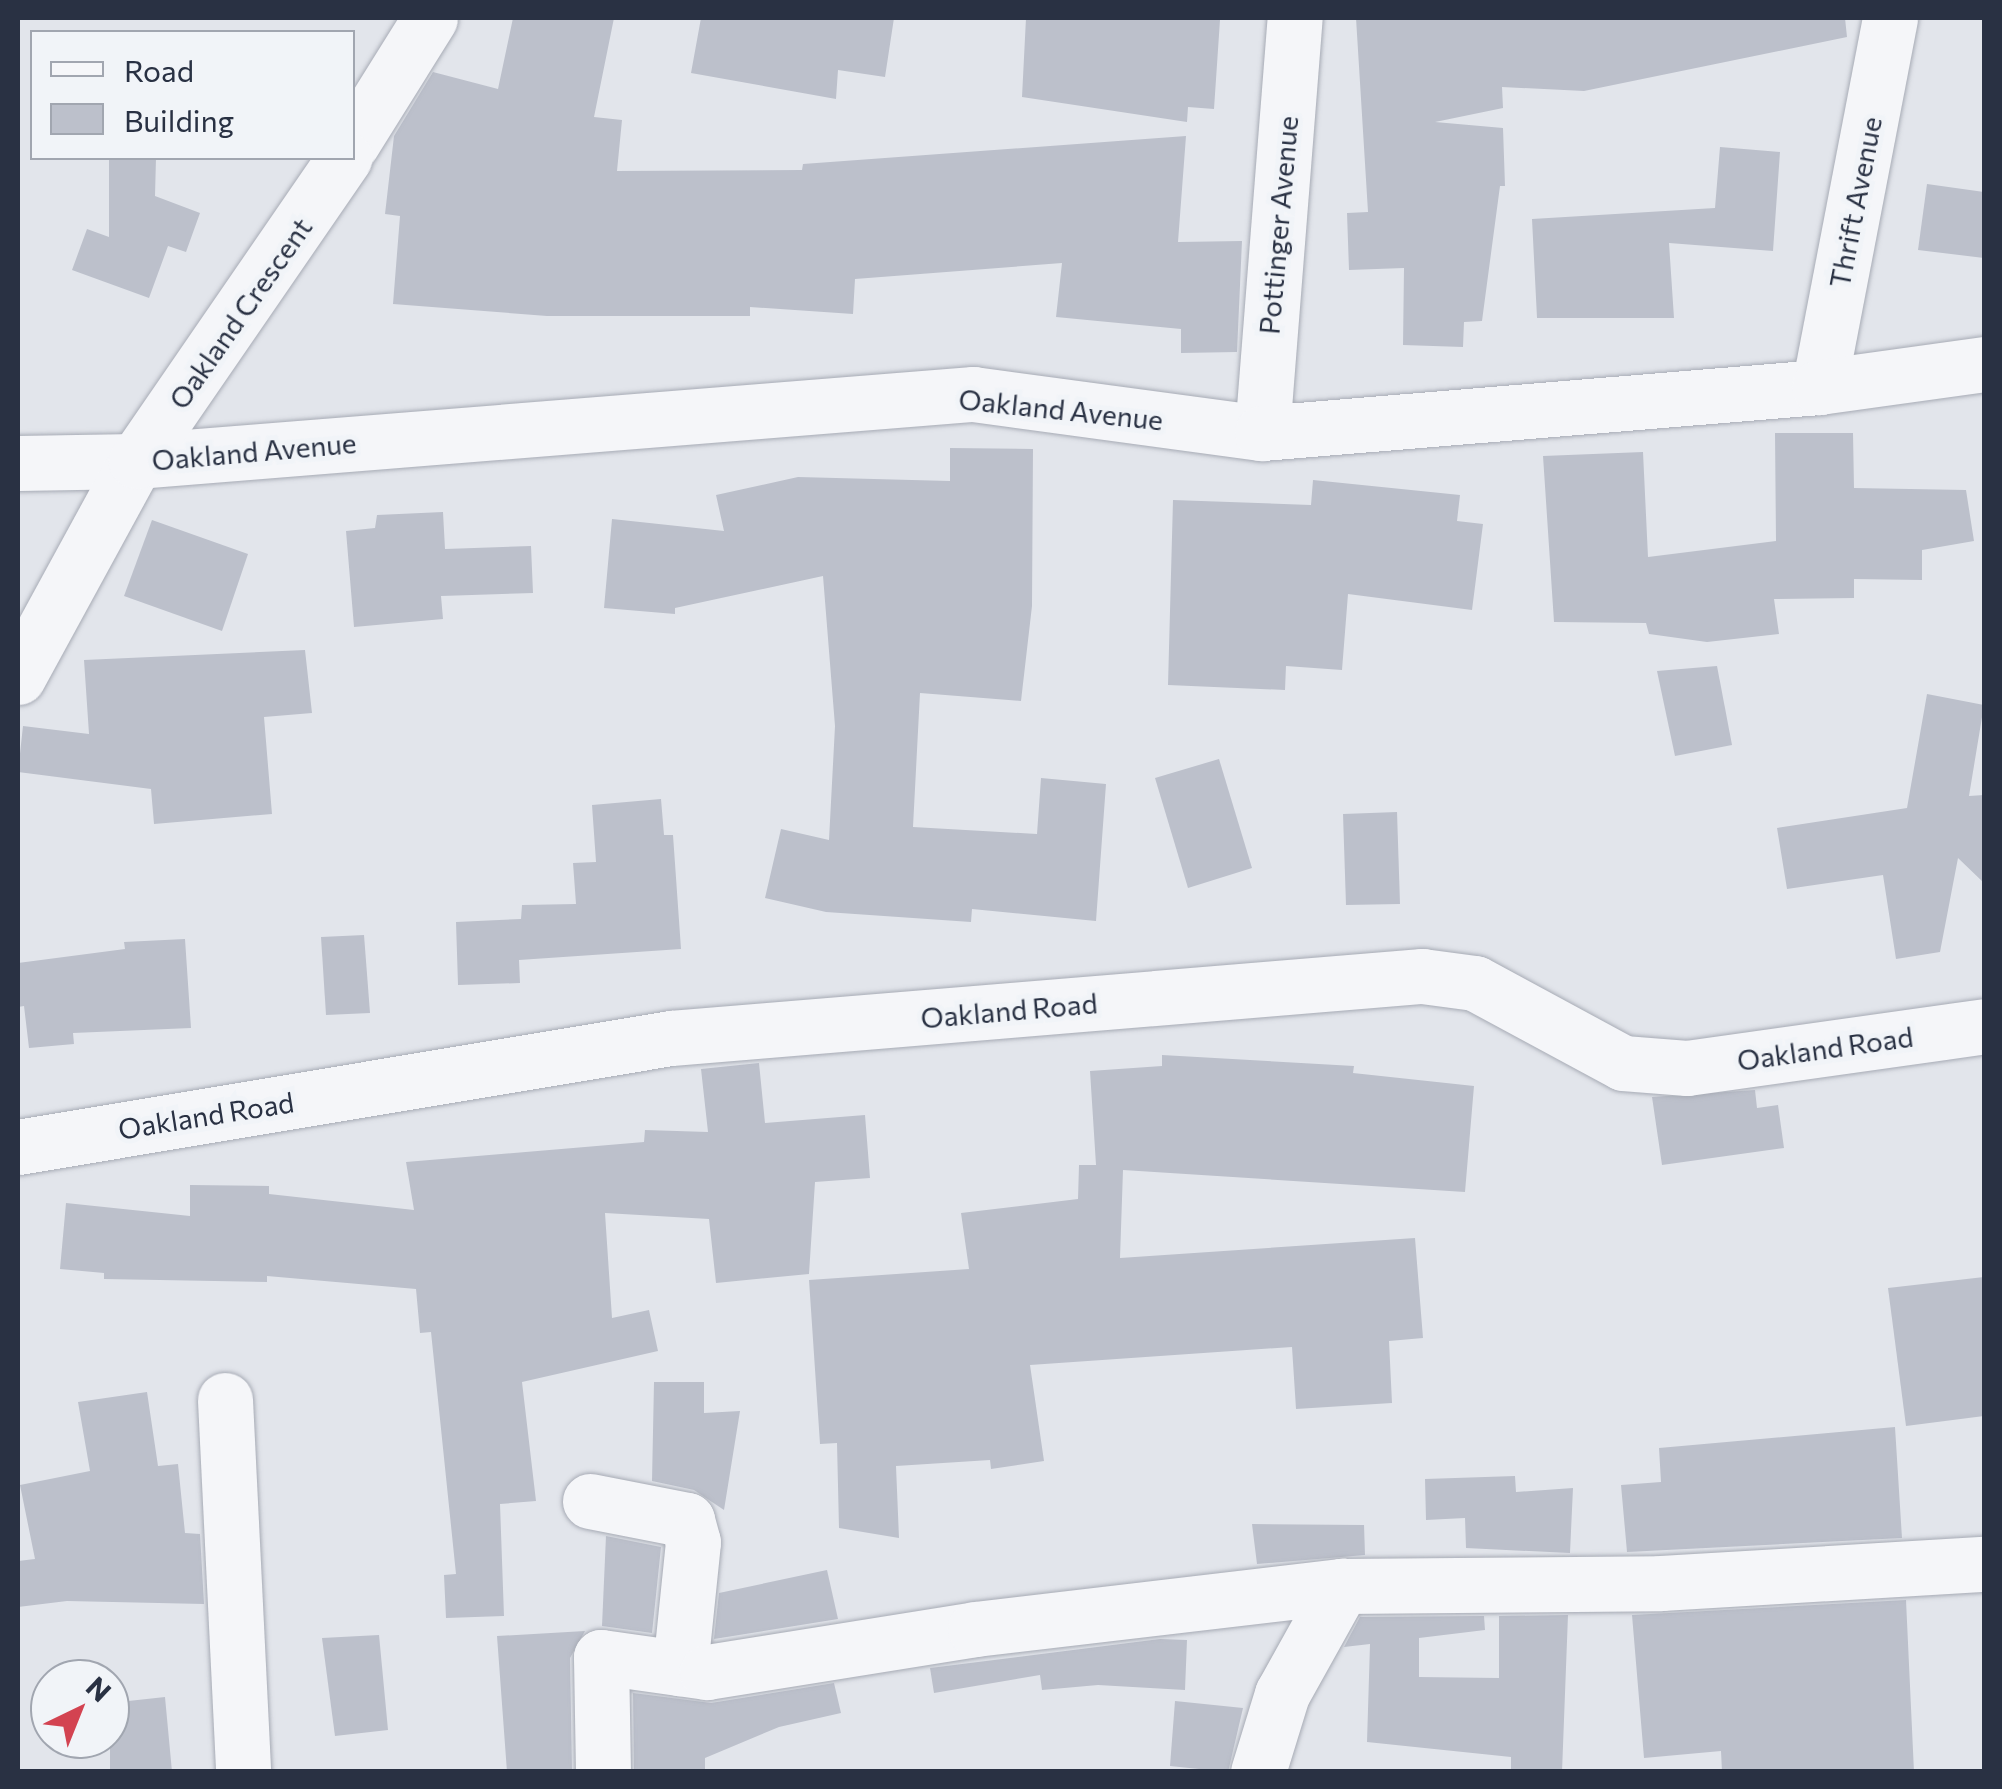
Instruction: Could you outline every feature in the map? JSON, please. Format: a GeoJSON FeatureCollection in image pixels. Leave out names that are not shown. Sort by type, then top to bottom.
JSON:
{"type":"FeatureCollection","features":[{"type":"Feature","properties":{"kind":"street"},"geometry":{"type":"LineString","coordinates":[[355,139],[430,18]]}},
{"type":"Feature","properties":{"kind":"street","name":"Pottinger Avenue"},"geometry":{"type":"LineString","coordinates":[[1262,432],[1295,18]]}},
{"type":"Feature","properties":{"kind":"street","name":"Thrift Avenue"},"geometry":{"type":"LineString","coordinates":[[1819,387],[1890,18]]}},
{"type":"Feature","properties":{"kind":"street","name":"Oakland Crescent"},"geometry":{"type":"LineString","coordinates":[[18,677],[136,461],[343,160]]}},
{"type":"Feature","properties":{"kind":"street","name":"Oakland Avenue"},"geometry":{"type":"LineString","coordinates":[[18,463],[136,461],[973,394],[1262,432],[1819,387],[1984,364]]}},
{"type":"Feature","properties":{"kind":"street","name":"Oakland Road"},"geometry":{"type":"LineString","coordinates":[[18,1146],[670,1038],[1422,976],[1475,982],[1623,1063],[1686,1068],[1984,1026]]}},
{"type":"Feature","properties":{"kind":"street"},"geometry":{"type":"LineString","coordinates":[[225,1400],[243,1772]]}},
{"type":"Feature","properties":{"kind":"street"},"geometry":{"type":"LineString","coordinates":[[590,1501],[687,1520],[693,1542],[680,1668]]}},
{"type":"Feature","properties":{"kind":"street"},"geometry":{"type":"LineString","coordinates":[[604,1772],[601,1656],[707,1672],[975,1628],[1342,1586],[1661,1584],[1984,1564]]}},
{"type":"Feature","properties":{"kind":"street"},"geometry":{"type":"LineString","coordinates":[[1258,1772],[1282,1694],[1342,1586]]}},
{"type":"Feature","properties":{"kind":"building"},"geometry":{"type":"Polygon","coordinates":[[[513,18],[614,18],[594,117],[622,120],[617,171],[802,170],[803,164],[1186,136],[1178,242],[1242,241],[1237,352],[1181,353],[1181,329],[1056,317],[1062,263],[855,279],[853,314],[750,307],[750,316],[547,316],[393,304],[400,216],[385,214],[394,136],[433,72],[498,89],[513,18]]]}},
{"type":"Feature","properties":{"kind":"building"},"geometry":{"type":"Polygon","coordinates":[[[701,18],[894,18],[885,77],[838,70],[836,99],[691,73],[701,18]]]}},
{"type":"Feature","properties":{"kind":"building"},"geometry":{"type":"Polygon","coordinates":[[[1026,18],[1220,20],[1214,109],[1188,107],[1187,122],[1022,97],[1026,18]]]}},
{"type":"Feature","properties":{"kind":"building"},"geometry":{"type":"Polygon","coordinates":[[[1356,18],[1845,18],[1847,37],[1584,91],[1502,87],[1503,108],[1435,122],[1503,128],[1505,186],[1500,186],[1482,321],[1464,322],[1463,347],[1403,345],[1404,268],[1349,270],[1347,213],[1368,212],[1356,18]]]}},
{"type":"Feature","properties":{"kind":"building"},"geometry":{"type":"Polygon","coordinates":[[[1720,147],[1780,152],[1773,251],[1669,243],[1674,318],[1537,318],[1532,219],[1715,208],[1720,147]]]}},
{"type":"Feature","properties":{"kind":"building"},"geometry":{"type":"Polygon","coordinates":[[[109,160],[156,160],[155,196],[200,213],[186,252],[168,246],[149,298],[72,270],[87,229],[109,237],[109,160]]]}},
{"type":"Feature","properties":{"kind":"building"},"geometry":{"type":"Polygon","coordinates":[[[1927,184],[1984,192],[1984,258],[1918,250],[1927,184]]]}},
{"type":"Feature","properties":{"kind":"building"},"geometry":{"type":"Polygon","coordinates":[[[1775,433],[1853,433],[1854,488],[1966,490],[1974,541],[1922,550],[1922,580],[1854,579],[1854,598],[1774,599],[1779,634],[1707,642],[1649,634],[1646,623],[1554,622],[1543,456],[1643,452],[1648,557],[1776,541],[1775,433]]]}},
{"type":"Feature","properties":{"kind":"building"},"geometry":{"type":"Polygon","coordinates":[[[950,448],[1033,449],[1032,606],[1021,701],[920,693],[913,827],[1037,834],[1041,778],[1106,784],[1096,921],[972,909],[971,922],[826,912],[765,898],[781,829],[829,840],[835,726],[823,576],[675,608],[675,614],[604,608],[612,519],[724,531],[716,495],[798,477],[950,481],[950,448]]]}},
{"type":"Feature","properties":{"kind":"building"},"geometry":{"type":"Polygon","coordinates":[[[1313,480],[1460,495],[1457,521],[1483,524],[1472,610],[1348,594],[1342,670],[1286,666],[1285,690],[1168,685],[1173,500],[1311,505],[1313,480]]]}},
{"type":"Feature","properties":{"kind":"building"},"geometry":{"type":"Polygon","coordinates":[[[443,512],[445,549],[531,546],[533,593],[441,596],[443,619],[354,627],[346,531],[375,528],[377,515],[443,512]]]}},
{"type":"Feature","properties":{"kind":"building"},"geometry":{"type":"Polygon","coordinates":[[[152,520],[248,554],[222,631],[124,596],[152,520]]]}},
{"type":"Feature","properties":{"kind":"building"},"geometry":{"type":"Polygon","coordinates":[[[305,650],[312,713],[264,717],[272,814],[154,824],[151,789],[18,772],[23,726],[89,734],[84,660],[305,650]]]}},
{"type":"Feature","properties":{"kind":"building"},"geometry":{"type":"Polygon","coordinates":[[[1717,666],[1732,745],[1675,756],[1657,671],[1717,666]]]}},
{"type":"Feature","properties":{"kind":"building"},"geometry":{"type":"Polygon","coordinates":[[[1927,694],[1984,705],[1969,796],[1984,795],[1984,883],[1958,858],[1940,952],[1896,959],[1883,875],[1787,889],[1777,828],[1907,808],[1927,694]]]}},
{"type":"Feature","properties":{"kind":"building"},"geometry":{"type":"Polygon","coordinates":[[[1219,759],[1252,868],[1188,888],[1155,778],[1219,759]]]}},
{"type":"Feature","properties":{"kind":"building"},"geometry":{"type":"Polygon","coordinates":[[[661,799],[664,835],[673,835],[681,949],[519,960],[520,983],[458,985],[456,922],[521,919],[522,905],[576,904],[573,863],[596,862],[592,805],[661,799]]]}},
{"type":"Feature","properties":{"kind":"building"},"geometry":{"type":"Polygon","coordinates":[[[1397,812],[1400,904],[1346,905],[1343,814],[1397,812]]]}},
{"type":"Feature","properties":{"kind":"building"},"geometry":{"type":"Polygon","coordinates":[[[364,935],[370,1013],[326,1015],[321,937],[364,935]]]}},
{"type":"Feature","properties":{"kind":"building"},"geometry":{"type":"Polygon","coordinates":[[[185,939],[191,1028],[73,1033],[74,1044],[29,1048],[24,1006],[18,1007],[18,963],[125,949],[124,942],[185,939]]]}},
{"type":"Feature","properties":{"kind":"building"},"geometry":{"type":"Polygon","coordinates":[[[1162,1055],[1354,1066],[1353,1073],[1474,1086],[1465,1192],[1123,1170],[1120,1258],[1415,1238],[1423,1338],[1389,1341],[1392,1403],[1296,1409],[1292,1347],[1030,1365],[1044,1461],[991,1469],[990,1460],[896,1466],[899,1538],[839,1528],[837,1443],[820,1444],[809,1280],[969,1269],[961,1213],[1078,1199],[1079,1165],[1096,1165],[1090,1071],[1162,1066],[1162,1055]]]}},
{"type":"Feature","properties":{"kind":"building"},"geometry":{"type":"Polygon","coordinates":[[[759,1063],[765,1123],[865,1115],[870,1178],[815,1182],[809,1274],[716,1283],[709,1219],[605,1213],[612,1318],[649,1310],[658,1351],[522,1382],[536,1501],[500,1504],[504,1616],[446,1618],[444,1575],[456,1574],[431,1332],[420,1333],[416,1289],[267,1276],[267,1282],[104,1279],[104,1273],[60,1269],[66,1203],[190,1216],[190,1185],[269,1186],[269,1194],[414,1210],[406,1162],[644,1142],[645,1130],[708,1132],[701,1069],[759,1063]]]}},
{"type":"Feature","properties":{"kind":"building"},"geometry":{"type":"Polygon","coordinates":[[[1755,1090],[1757,1108],[1778,1105],[1784,1148],[1662,1165],[1652,1097],[1755,1090]]]}},
{"type":"Feature","properties":{"kind":"building"},"geometry":{"type":"Polygon","coordinates":[[[1984,1277],[1984,1416],[1906,1426],[1888,1288],[1984,1277]]]}},
{"type":"Feature","properties":{"kind":"building"},"geometry":{"type":"Polygon","coordinates":[[[654,1382],[704,1382],[704,1413],[740,1411],[724,1510],[694,1490],[652,1481],[654,1382]]]}},
{"type":"Feature","properties":{"kind":"building"},"geometry":{"type":"Polygon","coordinates":[[[147,1392],[158,1466],[178,1464],[185,1533],[200,1534],[204,1604],[67,1601],[18,1607],[18,1561],[35,1559],[20,1485],[90,1471],[78,1402],[147,1392]]]}},
{"type":"Feature","properties":{"kind":"building"},"geometry":{"type":"Polygon","coordinates":[[[1895,1427],[1902,1538],[1627,1552],[1621,1485],[1661,1482],[1659,1448],[1895,1427]]]}},
{"type":"Feature","properties":{"kind":"building"},"geometry":{"type":"Polygon","coordinates":[[[1515,1476],[1516,1492],[1573,1488],[1570,1553],[1466,1548],[1465,1518],[1426,1520],[1425,1479],[1515,1476]]]}},
{"type":"Feature","properties":{"kind":"building"},"geometry":{"type":"Polygon","coordinates":[[[1252,1524],[1364,1525],[1365,1555],[1257,1564],[1252,1524]]]}},
{"type":"Feature","properties":{"kind":"building"},"geometry":{"type":"Polygon","coordinates":[[[606,1536],[661,1547],[652,1633],[602,1626],[606,1536]]]}},
{"type":"Feature","properties":{"kind":"building"},"geometry":{"type":"Polygon","coordinates":[[[827,1570],[838,1619],[714,1639],[719,1593],[827,1570]]]}},
{"type":"Feature","properties":{"kind":"building"},"geometry":{"type":"Polygon","coordinates":[[[1906,1600],[1914,1772],[1722,1772],[1721,1751],[1644,1758],[1632,1615],[1906,1600]]]}},
{"type":"Feature","properties":{"kind":"building"},"geometry":{"type":"Polygon","coordinates":[[[1568,1615],[1562,1772],[1511,1772],[1511,1757],[1367,1742],[1370,1644],[1344,1647],[1360,1617],[1484,1616],[1485,1630],[1419,1638],[1419,1677],[1499,1678],[1499,1616],[1568,1615]]]}},
{"type":"Feature","properties":{"kind":"building"},"geometry":{"type":"Polygon","coordinates":[[[585,1631],[570,1658],[572,1772],[507,1772],[497,1636],[585,1631]]]}},
{"type":"Feature","properties":{"kind":"building"},"geometry":{"type":"Polygon","coordinates":[[[379,1635],[388,1730],[335,1736],[322,1638],[379,1635]]]}},
{"type":"Feature","properties":{"kind":"building"},"geometry":{"type":"Polygon","coordinates":[[[1160,1639],[1187,1640],[1185,1690],[1098,1685],[1042,1690],[1040,1675],[934,1693],[930,1668],[1160,1639]]]}},
{"type":"Feature","properties":{"kind":"building"},"geometry":{"type":"Polygon","coordinates":[[[834,1683],[841,1713],[779,1727],[705,1758],[705,1772],[634,1772],[633,1693],[711,1703],[834,1683]]]}},
{"type":"Feature","properties":{"kind":"building"},"geometry":{"type":"Polygon","coordinates":[[[165,1697],[172,1772],[110,1772],[110,1759],[130,1759],[130,1701],[165,1697]]]}},
{"type":"Feature","properties":{"kind":"building"},"geometry":{"type":"Polygon","coordinates":[[[1175,1701],[1243,1708],[1228,1772],[1170,1766],[1175,1701]]]}}]}
